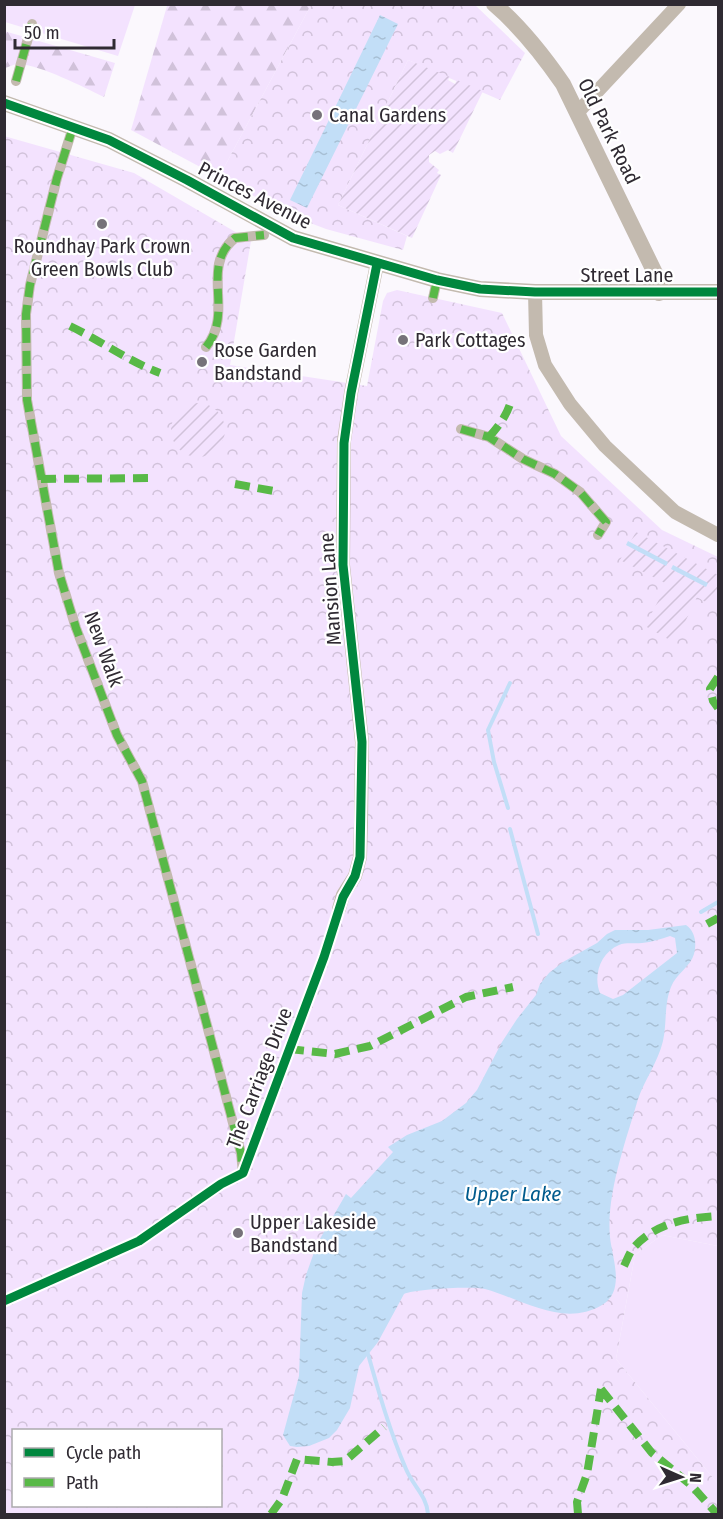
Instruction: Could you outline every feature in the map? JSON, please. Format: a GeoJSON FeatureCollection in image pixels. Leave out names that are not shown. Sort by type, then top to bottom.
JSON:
{"type":"FeatureCollection","features":[{"type":"Feature","properties":{"kind":"street","name":"Old Park Road"},"geometry":{"type":"LineString","coordinates":[[494,4],[545,57],[563,84],[655,273],[659,293]]}},
{"type":"Feature","properties":{"kind":"street"},"geometry":{"type":"LineString","coordinates":[[578,112],[679,4]]}},
{"type":"Feature","properties":{"kind":"street"},"geometry":{"type":"LineString","coordinates":[[16,81],[32,24]]}},
{"type":"Feature","properties":{"kind":"street","name":"Princes Avenue"},"geometry":{"type":"LineString","coordinates":[[4,103],[109,140],[293,238],[437,280],[480,289],[535,292]]}},
{"type":"Feature","properties":{"kind":"street","name":"New Walk"},"geometry":{"type":"LineString","coordinates":[[73,127],[57,178],[30,285],[26,314],[27,400],[58,573],[76,628],[117,735],[142,781],[241,1153],[243,1173]]}},
{"type":"Feature","properties":{"kind":"street"},"geometry":{"type":"LineString","coordinates":[[206,347],[213,339],[219,314],[217,267],[221,253],[235,238],[264,235]]}},
{"type":"Feature","properties":{"kind":"street","name":"Mansion Lane"},"geometry":{"type":"LineString","coordinates":[[339,909],[343,895],[356,876],[360,857],[362,742],[343,565],[344,441],[351,393],[377,264]]}},
{"type":"Feature","properties":{"kind":"street"},"geometry":{"type":"LineString","coordinates":[[433,298],[437,280]]}},
{"type":"Feature","properties":{"kind":"street","name":"Street Lane"},"geometry":{"type":"LineString","coordinates":[[535,292],[718,291]]}},
{"type":"Feature","properties":{"kind":"street"},"geometry":{"type":"LineString","coordinates":[[535,292],[536,334],[545,365],[570,404],[605,446],[675,512],[718,535]]}},
{"type":"Feature","properties":{"kind":"street"},"geometry":{"type":"LineString","coordinates":[[461,429],[489,437],[523,459],[568,483],[589,501],[606,522],[598,535]]}},
{"type":"Feature","properties":{"kind":"street","name":"The Carriage Drive"},"geometry":{"type":"LineString","coordinates":[[4,1301],[139,1241],[220,1184],[243,1173],[324,957],[339,909]]}},
{"type":"Feature","properties":{"kind":"green space"},"geometry":{"type":"Polygon","coordinates":[[[179,4],[311,5],[219,177],[131,130],[167,6],[179,4]]]}},
{"type":"Feature","properties":{"kind":"green space"},"geometry":{"type":"Polygon","coordinates":[[[4,5],[135,5],[118,56],[5,22],[4,5]]]}},
{"type":"Feature","properties":{"kind":"green space","name":"Canal Gardens"},"geometry":{"type":"Polygon","coordinates":[[[311,5],[475,5],[525,53],[500,100],[408,60],[338,205],[407,236],[403,250],[326,229],[287,214],[219,177],[311,5]]]}},
{"type":"Feature","properties":{"kind":"green space"},"geometry":{"type":"Polygon","coordinates":[[[4,31],[115,63],[104,97],[38,68],[15,64],[5,68],[4,31]]]}},
{"type":"Feature","properties":{"kind":"green space"},"geometry":{"type":"Polygon","coordinates":[[[408,60],[450,77],[448,80],[455,84],[457,80],[483,91],[453,153],[448,150],[440,154],[435,151],[429,155],[429,162],[439,170],[437,173],[441,175],[412,238],[338,205],[408,60]]]}},
{"type":"Feature","properties":{"kind":"green space"},"geometry":{"type":"Polygon","coordinates":[[[4,136],[134,173],[251,241],[230,365],[367,386],[383,301],[387,293],[397,290],[502,313],[561,436],[662,530],[718,557],[718,1246],[662,1235],[635,1255],[616,1359],[718,1484],[718,1514],[5,1514],[4,136]]]}},
{"type":"Feature","properties":{"kind":"green space"},"geometry":{"type":"Polygon","coordinates":[[[198,403],[208,405],[217,411],[223,420],[225,430],[223,440],[217,449],[208,455],[198,457],[188,455],[179,449],[173,440],[171,430],[173,420],[179,411],[188,405],[198,403]]]}},
{"type":"Feature","properties":{"kind":"green space"},"geometry":{"type":"Polygon","coordinates":[[[636,532],[718,575],[718,585],[709,604],[697,597],[675,643],[645,626],[667,584],[620,560],[636,532]]]}},
{"type":"Feature","properties":{"kind":"green space"},"geometry":{"type":"Polygon","coordinates":[[[662,1235],[718,1246],[718,1484],[616,1359],[635,1255],[662,1235]]]}},
{"type":"Feature","properties":{"kind":"water"},"geometry":{"type":"Polygon","coordinates":[[[380,15],[398,24],[307,208],[290,200],[380,15]]]}},
{"type":"Feature","properties":{"kind":"water"},"geometry":{"type":"Polygon","coordinates":[[[628,541],[668,562],[666,566],[626,545],[628,541]]]}},
{"type":"Feature","properties":{"kind":"water"},"geometry":{"type":"Polygon","coordinates":[[[673,565],[708,583],[706,587],[671,569],[673,565]]]}},
{"type":"Feature","properties":{"kind":"water","name":"Upper Lake"},"geometry":{"type":"Polygon","coordinates":[[[686,925],[693,934],[695,950],[690,962],[671,987],[667,1000],[661,1049],[638,1099],[618,1168],[610,1220],[616,1283],[609,1299],[602,1305],[572,1314],[558,1313],[528,1305],[478,1288],[431,1289],[404,1294],[378,1342],[359,1366],[350,1408],[337,1430],[329,1438],[309,1446],[290,1446],[283,1435],[299,1376],[302,1293],[306,1275],[317,1244],[346,1194],[351,1198],[393,1152],[388,1147],[407,1135],[442,1121],[466,1103],[477,1090],[502,1042],[549,973],[615,930],[648,930],[686,925]],[[670,936],[646,943],[624,944],[612,949],[603,959],[598,972],[600,993],[613,999],[623,995],[677,953],[675,938],[670,936]]]}},
{"type":"Feature","properties":{"kind":"waterway"},"geometry":{"type":"LineString","coordinates":[[508,808],[494,762],[488,730],[510,683]]}},
{"type":"Feature","properties":{"kind":"waterway"},"geometry":{"type":"LineString","coordinates":[[510,829],[538,934]]}},
{"type":"Feature","properties":{"kind":"waterway"},"geometry":{"type":"LineString","coordinates":[[701,912],[718,902]]}},
{"type":"Feature","properties":{"kind":"waterway"},"geometry":{"type":"LineString","coordinates":[[368,1354],[395,1441],[409,1475],[425,1502],[428,1514]]}},
{"type":"Feature","properties":{"kind":"marked path"},"geometry":{"type":"LineString","coordinates":[[16,81],[32,24]]}},
{"type":"Feature","properties":{"kind":"marked path"},"geometry":{"type":"LineString","coordinates":[[73,127],[57,178],[30,285],[26,314],[27,400],[59,573],[76,628],[117,735],[142,781],[241,1153],[242,1167]]}},
{"type":"Feature","properties":{"kind":"marked path"},"geometry":{"type":"LineString","coordinates":[[206,347],[214,333],[218,319],[219,262],[225,250],[235,238],[264,235]]}},
{"type":"Feature","properties":{"kind":"marked path"},"geometry":{"type":"LineString","coordinates":[[433,298],[437,280]]}},
{"type":"Feature","properties":{"kind":"marked path"},"geometry":{"type":"LineString","coordinates":[[70,326],[160,373]]}},
{"type":"Feature","properties":{"kind":"marked path"},"geometry":{"type":"LineString","coordinates":[[489,437],[502,420],[511,401]]}},
{"type":"Feature","properties":{"kind":"marked path"},"geometry":{"type":"LineString","coordinates":[[461,429],[489,437],[523,459],[555,474],[580,492],[606,522],[598,535]]}},
{"type":"Feature","properties":{"kind":"marked path"},"geometry":{"type":"LineString","coordinates":[[41,479],[154,478]]}},
{"type":"Feature","properties":{"kind":"marked path"},"geometry":{"type":"LineString","coordinates":[[235,484],[274,491]]}},
{"type":"Feature","properties":{"kind":"marked path"},"geometry":{"type":"LineString","coordinates":[[718,677],[710,689],[713,701],[718,708]]}},
{"type":"Feature","properties":{"kind":"marked path"},"geometry":{"type":"LineString","coordinates":[[707,924],[718,918]]}},
{"type":"Feature","properties":{"kind":"marked path"},"geometry":{"type":"LineString","coordinates":[[289,1049],[335,1054],[370,1046],[466,997],[513,987]]}},
{"type":"Feature","properties":{"kind":"marked path"},"geometry":{"type":"LineString","coordinates":[[624,1266],[633,1248],[653,1231],[684,1220],[718,1216]]}},
{"type":"Feature","properties":{"kind":"marked path"},"geometry":{"type":"LineString","coordinates":[[601,1389],[652,1453],[691,1485],[717,1514]]}},
{"type":"Feature","properties":{"kind":"marked path"},"geometry":{"type":"LineString","coordinates":[[578,1514],[577,1502],[587,1474],[601,1389]]}},
{"type":"Feature","properties":{"kind":"marked path"},"geometry":{"type":"LineString","coordinates":[[271,1514],[282,1499],[297,1459],[345,1461],[384,1427]]}},
{"type":"Feature","properties":{"kind":"cycle path"},"geometry":{"type":"LineString","coordinates":[[4,103],[109,140],[293,238],[437,280],[480,289],[535,292],[718,292]]}},
{"type":"Feature","properties":{"kind":"cycle path"},"geometry":{"type":"LineString","coordinates":[[4,1301],[139,1241],[221,1184],[243,1173],[324,957],[343,897],[355,876],[360,857],[362,742],[343,565],[344,443],[351,393],[377,264]]}},
{"type":"Feature","properties":{"kind":"place","name":"Canal Gardens"},"geometry":{"type":"Point","coordinates":[317,115]}},
{"type":"Feature","properties":{"kind":"place","name":"Roundhay Park Crown Green Bowls Club"},"geometry":{"type":"Point","coordinates":[102,224]}},
{"type":"Feature","properties":{"kind":"place","name":"Park Cottages"},"geometry":{"type":"Point","coordinates":[403,340]}},
{"type":"Feature","properties":{"kind":"place","name":"Rose Garden Bandstand"},"geometry":{"type":"Point","coordinates":[202,362]}},
{"type":"Feature","properties":{"kind":"place","name":"Upper Lakeside Bandstand"},"geometry":{"type":"Point","coordinates":[238,1233]}}]}
